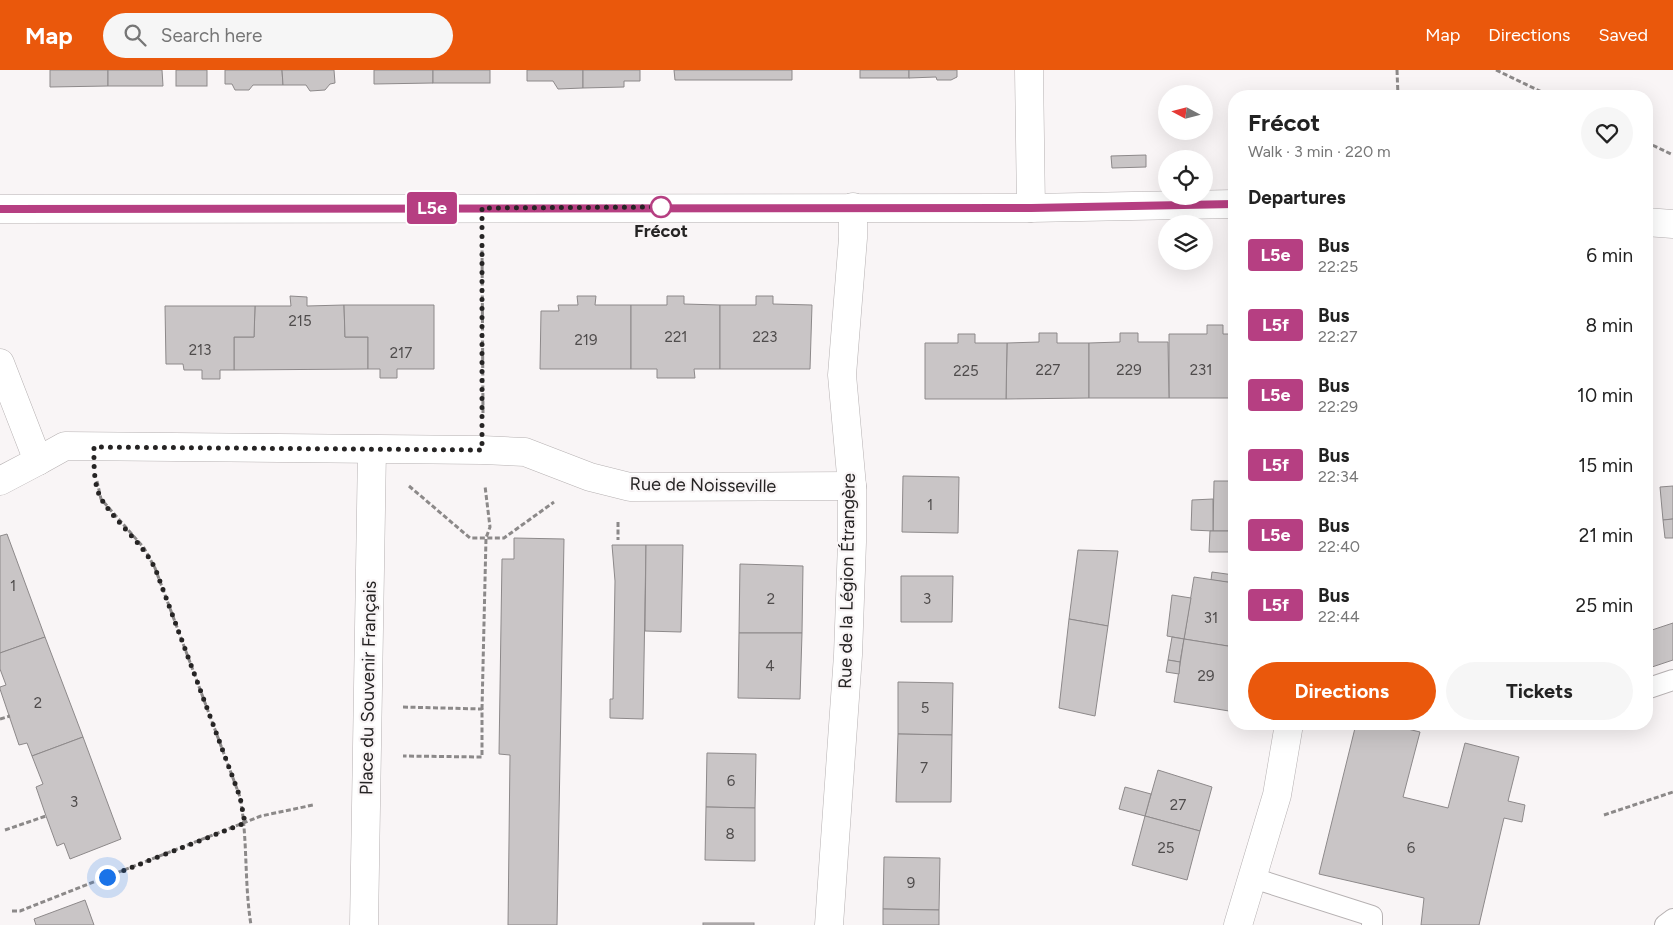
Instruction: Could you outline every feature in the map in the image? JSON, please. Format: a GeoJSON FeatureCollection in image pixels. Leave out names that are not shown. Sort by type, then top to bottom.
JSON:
{"type":"FeatureCollection","features":[{"type":"Feature","properties":{"kind":"street"},"geometry":{"type":"LineString","coordinates":[[1029,70],[1031,208]]}},
{"type":"Feature","properties":{"kind":"street"},"geometry":{"type":"LineString","coordinates":[[0,209],[1031,208],[1228,204]]}},
{"type":"Feature","properties":{"kind":"street","name":"Rue de la Légion Étrangère"},"geometry":{"type":"LineString","coordinates":[[829,925],[848,655],[852,486],[842,375],[853,238],[853,207]]}},
{"type":"Feature","properties":{"kind":"street"},"geometry":{"type":"LineString","coordinates":[[1653,223],[1673,224]]}},
{"type":"Feature","properties":{"kind":"street"},"geometry":{"type":"LineString","coordinates":[[0,363],[38,460]]}},
{"type":"Feature","properties":{"kind":"street","name":"Rue de Noisseville"},"geometry":{"type":"LineString","coordinates":[[0,480],[65,446],[524,452],[590,477],[630,487],[852,486]]}},
{"type":"Feature","properties":{"kind":"street","name":"Place du Souvenir Français"},"geometry":{"type":"LineString","coordinates":[[364,925],[372,450]]}},
{"type":"Feature","properties":{"kind":"street"},"geometry":{"type":"LineString","coordinates":[[1238,925],[1277,795],[1288,730]]}},
{"type":"Feature","properties":{"kind":"lane"},"geometry":{"type":"LineString","coordinates":[[1653,687],[1673,680]]}},
{"type":"Feature","properties":{"kind":"lane"},"geometry":{"type":"LineString","coordinates":[[1253,878],[1372,916],[1372,925]]}},
{"type":"Feature","properties":{"kind":"lane"},"geometry":{"type":"LineString","coordinates":[[1665,925],[1673,919]]}},
{"type":"Feature","properties":{"kind":"path"},"geometry":{"type":"LineString","coordinates":[[1397,70],[1398,90]]}},
{"type":"Feature","properties":{"kind":"path"},"geometry":{"type":"LineString","coordinates":[[1496,70],[1538,90]]}},
{"type":"Feature","properties":{"kind":"path"},"geometry":{"type":"LineString","coordinates":[[1653,145],[1673,155]]}},
{"type":"Feature","properties":{"kind":"path"},"geometry":{"type":"LineString","coordinates":[[368,755],[482,757],[486,538],[490,527],[482,450],[482,208]]}},
{"type":"Feature","properties":{"kind":"path"},"geometry":{"type":"LineString","coordinates":[[94,447],[94,472],[101,499],[144,548],[155,568],[240,797],[245,823],[247,902],[252,925]]}},
{"type":"Feature","properties":{"kind":"path"},"geometry":{"type":"LineString","coordinates":[[372,481],[404,482],[470,538],[504,538],[555,502],[562,503]]}},
{"type":"Feature","properties":{"kind":"path"},"geometry":{"type":"LineString","coordinates":[[613,517],[618,522],[618,540]]}},
{"type":"Feature","properties":{"kind":"path"},"geometry":{"type":"LineString","coordinates":[[368,706],[482,709]]}},
{"type":"Feature","properties":{"kind":"path"},"geometry":{"type":"LineString","coordinates":[[0,719],[10,716]]}},
{"type":"Feature","properties":{"kind":"path"},"geometry":{"type":"LineString","coordinates":[[1604,815],[1673,792]]}},
{"type":"Feature","properties":{"kind":"path"},"geometry":{"type":"LineString","coordinates":[[12,911],[20,911],[261,816],[312,805]]}},
{"type":"Feature","properties":{"kind":"path"},"geometry":{"type":"LineString","coordinates":[[5,830],[46,816]]}},
{"type":"Feature","properties":{"kind":"building"},"geometry":{"type":"Polygon","coordinates":[[[50,70],[108,70],[108,86],[50,87],[50,70]]]}},
{"type":"Feature","properties":{"kind":"building"},"geometry":{"type":"Polygon","coordinates":[[[108,70],[162,70],[163,86],[108,86],[108,70]]]}},
{"type":"Feature","properties":{"kind":"building"},"geometry":{"type":"Polygon","coordinates":[[[176,70],[207,70],[207,86],[176,86],[176,70]]]}},
{"type":"Feature","properties":{"kind":"building"},"geometry":{"type":"Polygon","coordinates":[[[225,70],[282,70],[283,85],[253,85],[249,90],[235,90],[232,84],[225,84],[225,70]]]}},
{"type":"Feature","properties":{"kind":"building"},"geometry":{"type":"Polygon","coordinates":[[[282,70],[334,70],[335,83],[330,84],[325,90],[310,91],[306,85],[283,85],[282,70]]]}},
{"type":"Feature","properties":{"kind":"building"},"geometry":{"type":"Polygon","coordinates":[[[374,70],[433,70],[433,83],[374,84],[374,70]]]}},
{"type":"Feature","properties":{"kind":"building"},"geometry":{"type":"Polygon","coordinates":[[[433,70],[490,70],[490,83],[433,83],[433,70]]]}},
{"type":"Feature","properties":{"kind":"building"},"geometry":{"type":"Polygon","coordinates":[[[527,70],[583,70],[583,88],[558,89],[553,81],[527,81],[527,70]]]}},
{"type":"Feature","properties":{"kind":"building"},"geometry":{"type":"Polygon","coordinates":[[[583,70],[640,70],[640,81],[624,81],[624,87],[583,88],[583,70]]]}},
{"type":"Feature","properties":{"kind":"building"},"geometry":{"type":"Polygon","coordinates":[[[674,70],[792,70],[792,80],[675,80],[674,70]]]}},
{"type":"Feature","properties":{"kind":"building"},"geometry":{"type":"Polygon","coordinates":[[[860,70],[909,70],[909,78],[860,78],[860,70]]]}},
{"type":"Feature","properties":{"kind":"building"},"geometry":{"type":"Polygon","coordinates":[[[909,70],[957,70],[957,77],[951,80],[937,80],[936,77],[909,78],[909,70]]]}},
{"type":"Feature","properties":{"kind":"building"},"geometry":{"type":"Polygon","coordinates":[[[1146,155],[1146,167],[1112,168],[1111,156],[1146,155]]]}},
{"type":"Feature","properties":{"kind":"building"},"geometry":{"type":"Polygon","coordinates":[[[290,296],[307,297],[307,306],[344,305],[345,337],[368,337],[368,369],[234,370],[234,337],[254,337],[255,306],[291,306],[290,296]]]}},
{"type":"Feature","properties":{"kind":"building"},"geometry":{"type":"Polygon","coordinates":[[[577,296],[596,296],[595,305],[631,305],[631,369],[540,369],[541,311],[559,311],[558,305],[578,305],[577,296]]]}},
{"type":"Feature","properties":{"kind":"building"},"geometry":{"type":"Polygon","coordinates":[[[667,296],[684,296],[684,304],[720,305],[720,369],[694,369],[695,378],[657,378],[657,369],[631,369],[631,305],[667,305],[667,296]]]}},
{"type":"Feature","properties":{"kind":"building"},"geometry":{"type":"Polygon","coordinates":[[[756,296],[773,296],[773,304],[812,305],[810,369],[720,369],[720,305],[756,305],[756,296]]]}},
{"type":"Feature","properties":{"kind":"building"},"geometry":{"type":"Polygon","coordinates":[[[344,305],[434,305],[434,369],[397,369],[397,378],[380,378],[380,369],[368,369],[368,337],[345,337],[344,305]]]}},
{"type":"Feature","properties":{"kind":"building"},"geometry":{"type":"Polygon","coordinates":[[[165,306],[255,306],[254,337],[234,337],[234,370],[220,370],[220,379],[202,379],[202,370],[184,370],[183,364],[166,364],[165,306]]]}},
{"type":"Feature","properties":{"kind":"building"},"geometry":{"type":"Polygon","coordinates":[[[1207,325],[1223,325],[1223,334],[1228,334],[1228,398],[1169,398],[1169,334],[1207,334],[1207,325]]]}},
{"type":"Feature","properties":{"kind":"building"},"geometry":{"type":"Polygon","coordinates":[[[1039,333],[1057,333],[1057,343],[1089,343],[1089,398],[1006,399],[1007,343],[1039,342],[1039,333]]]}},
{"type":"Feature","properties":{"kind":"building"},"geometry":{"type":"Polygon","coordinates":[[[1120,333],[1138,333],[1138,342],[1168,342],[1169,398],[1089,398],[1089,343],[1120,342],[1120,333]]]}},
{"type":"Feature","properties":{"kind":"building"},"geometry":{"type":"Polygon","coordinates":[[[958,334],[975,334],[975,343],[1007,343],[1006,399],[925,399],[925,343],[958,343],[958,334]]]}},
{"type":"Feature","properties":{"kind":"building"},"geometry":{"type":"Polygon","coordinates":[[[903,476],[959,477],[958,533],[902,532],[903,476]]]}},
{"type":"Feature","properties":{"kind":"building"},"geometry":{"type":"Polygon","coordinates":[[[1214,481],[1228,481],[1228,531],[1213,531],[1214,481]]]}},
{"type":"Feature","properties":{"kind":"building"},"geometry":{"type":"Polygon","coordinates":[[[1673,486],[1673,519],[1663,520],[1660,487],[1673,486]]]}},
{"type":"Feature","properties":{"kind":"building"},"geometry":{"type":"Polygon","coordinates":[[[1213,499],[1213,531],[1191,530],[1192,500],[1213,499]]]}},
{"type":"Feature","properties":{"kind":"building"},"geometry":{"type":"Polygon","coordinates":[[[1673,519],[1673,538],[1665,538],[1663,520],[1673,519]]]}},
{"type":"Feature","properties":{"kind":"building"},"geometry":{"type":"Polygon","coordinates":[[[1210,531],[1228,531],[1228,552],[1209,552],[1210,531]]]}},
{"type":"Feature","properties":{"kind":"building"},"geometry":{"type":"Polygon","coordinates":[[[7,534],[45,637],[0,653],[0,536],[7,534]]]}},
{"type":"Feature","properties":{"kind":"building"},"geometry":{"type":"Polygon","coordinates":[[[514,538],[564,539],[557,925],[508,925],[510,755],[499,754],[502,559],[514,559],[514,538]]]}},
{"type":"Feature","properties":{"kind":"building"},"geometry":{"type":"Polygon","coordinates":[[[612,545],[646,545],[643,719],[610,718],[610,699],[613,699],[615,581],[612,545]]]}},
{"type":"Feature","properties":{"kind":"building"},"geometry":{"type":"Polygon","coordinates":[[[646,545],[683,545],[681,632],[645,631],[646,545]]]}},
{"type":"Feature","properties":{"kind":"building"},"geometry":{"type":"Polygon","coordinates":[[[1078,550],[1118,551],[1108,626],[1069,619],[1078,550]]]}},
{"type":"Feature","properties":{"kind":"building"},"geometry":{"type":"Polygon","coordinates":[[[740,564],[803,566],[802,633],[739,633],[740,564]]]}},
{"type":"Feature","properties":{"kind":"building"},"geometry":{"type":"Polygon","coordinates":[[[1212,572],[1228,574],[1228,582],[1211,580],[1212,572]]]}},
{"type":"Feature","properties":{"kind":"building"},"geometry":{"type":"Polygon","coordinates":[[[901,576],[953,576],[952,622],[901,622],[901,576]]]}},
{"type":"Feature","properties":{"kind":"building"},"geometry":{"type":"Polygon","coordinates":[[[1194,577],[1228,582],[1228,646],[1184,639],[1194,577]]]}},
{"type":"Feature","properties":{"kind":"building"},"geometry":{"type":"Polygon","coordinates":[[[1172,595],[1191,598],[1184,639],[1167,636],[1172,595]]]}},
{"type":"Feature","properties":{"kind":"building"},"geometry":{"type":"Polygon","coordinates":[[[1069,619],[1108,626],[1095,716],[1059,708],[1069,619]]]}},
{"type":"Feature","properties":{"kind":"building"},"geometry":{"type":"Polygon","coordinates":[[[1673,623],[1673,660],[1653,667],[1653,630],[1673,623]]]}},
{"type":"Feature","properties":{"kind":"building"},"geometry":{"type":"Polygon","coordinates":[[[739,633],[802,633],[800,699],[738,698],[739,633]]]}},
{"type":"Feature","properties":{"kind":"building"},"geometry":{"type":"Polygon","coordinates":[[[45,637],[83,737],[32,756],[27,743],[19,745],[0,689],[0,687],[6,685],[0,669],[0,653],[45,637]]]}},
{"type":"Feature","properties":{"kind":"building"},"geometry":{"type":"Polygon","coordinates":[[[1172,637],[1184,639],[1180,662],[1168,660],[1172,637]]]}},
{"type":"Feature","properties":{"kind":"building"},"geometry":{"type":"Polygon","coordinates":[[[1184,639],[1228,646],[1228,711],[1174,702],[1184,639]]]}},
{"type":"Feature","properties":{"kind":"building"},"geometry":{"type":"Polygon","coordinates":[[[1168,660],[1180,662],[1179,674],[1166,672],[1168,660]]]}},
{"type":"Feature","properties":{"kind":"building"},"geometry":{"type":"Polygon","coordinates":[[[898,682],[953,683],[952,735],[898,734],[898,682]]]}},
{"type":"Feature","properties":{"kind":"building"},"geometry":{"type":"Polygon","coordinates":[[[1355,730],[1412,730],[1420,732],[1403,797],[1448,808],[1465,743],[1519,757],[1508,801],[1525,805],[1522,822],[1504,818],[1479,925],[1421,925],[1424,898],[1319,874],[1355,730]]]}},
{"type":"Feature","properties":{"kind":"building"},"geometry":{"type":"Polygon","coordinates":[[[898,734],[952,735],[951,802],[896,802],[898,734]]]}},
{"type":"Feature","properties":{"kind":"building"},"geometry":{"type":"Polygon","coordinates":[[[83,737],[121,839],[70,859],[64,843],[57,846],[36,787],[43,784],[32,756],[83,737]]]}},
{"type":"Feature","properties":{"kind":"building"},"geometry":{"type":"Polygon","coordinates":[[[707,753],[756,754],[755,808],[706,807],[707,753]]]}},
{"type":"Feature","properties":{"kind":"building"},"geometry":{"type":"Polygon","coordinates":[[[1158,770],[1212,787],[1200,831],[1145,816],[1158,770]]]}},
{"type":"Feature","properties":{"kind":"building"},"geometry":{"type":"Polygon","coordinates":[[[1125,787],[1151,794],[1145,816],[1119,809],[1125,787]]]}},
{"type":"Feature","properties":{"kind":"building"},"geometry":{"type":"Polygon","coordinates":[[[706,807],[755,808],[755,861],[705,860],[706,807]]]}},
{"type":"Feature","properties":{"kind":"building"},"geometry":{"type":"Polygon","coordinates":[[[1145,816],[1200,831],[1187,880],[1132,865],[1145,816]]]}},
{"type":"Feature","properties":{"kind":"building"},"geometry":{"type":"Polygon","coordinates":[[[884,857],[940,858],[939,910],[883,909],[884,857]]]}},
{"type":"Feature","properties":{"kind":"building"},"geometry":{"type":"Polygon","coordinates":[[[85,900],[94,925],[36,925],[34,919],[85,900]]]}},
{"type":"Feature","properties":{"kind":"building"},"geometry":{"type":"Polygon","coordinates":[[[883,909],[939,910],[939,925],[883,925],[883,909]]]}},
{"type":"Feature","properties":{"kind":"building"},"geometry":{"type":"Polygon","coordinates":[[[703,923],[754,923],[754,925],[703,925],[703,923]]]}},
{"type":"Feature","properties":{"kind":"bus line","name":"L5e"},"geometry":{"type":"LineString","coordinates":[[0,209],[1031,208],[1228,204]]}},
{"type":"Feature","properties":{"kind":"place","name":"Frécot"},"geometry":{"type":"Point","coordinates":[661,207]}},
{"type":"Feature","properties":{"kind":"route"},"geometry":{"type":"LineString","coordinates":[[107,877],[245,823],[240,797],[155,568],[144,548],[101,499],[94,472],[94,447],[482,450],[482,208],[661,207]]}}]}
